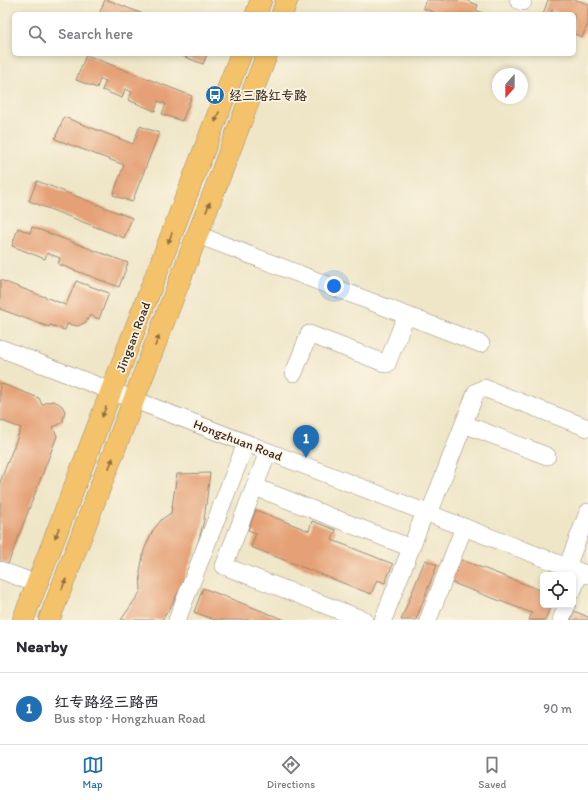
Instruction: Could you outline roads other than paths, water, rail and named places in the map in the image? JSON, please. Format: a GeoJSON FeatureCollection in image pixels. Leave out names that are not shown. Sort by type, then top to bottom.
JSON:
{"type":"FeatureCollection","features":[{"type":"Feature","properties":{"kind":"main road"},"geometry":{"type":"LineString","coordinates":[[257,12],[261,0]]}},
{"type":"Feature","properties":{"kind":"main road"},"geometry":{"type":"LineString","coordinates":[[283,12],[287,0]]}},
{"type":"Feature","properties":{"kind":"main road","name":"Jingsan Road"},"geometry":{"type":"LineString","coordinates":[[23,620],[239,56]]}},
{"type":"Feature","properties":{"kind":"main road","name":"Jingsan Road"},"geometry":{"type":"LineString","coordinates":[[50,620],[265,56]]}},
{"type":"Feature","properties":{"kind":"street"},"geometry":{"type":"LineString","coordinates":[[198,235],[481,344]]}},
{"type":"Feature","properties":{"kind":"street"},"geometry":{"type":"LineString","coordinates":[[294,373],[309,334],[387,364],[406,316]]}},
{"type":"Feature","properties":{"kind":"street","name":"Hongzhuan Road"},"geometry":{"type":"LineString","coordinates":[[0,348],[578,571]]}},
{"type":"Feature","properties":{"kind":"street"},"geometry":{"type":"LineString","coordinates":[[383,620],[476,392],[484,388],[588,428]]}},
{"type":"Feature","properties":{"kind":"street"},"geometry":{"type":"LineString","coordinates":[[464,424],[547,456]]}},
{"type":"Feature","properties":{"kind":"street"},"geometry":{"type":"LineString","coordinates":[[177,620],[246,443]]}},
{"type":"Feature","properties":{"kind":"street"},"geometry":{"type":"LineString","coordinates":[[268,452],[224,566],[364,620]]}},
{"type":"Feature","properties":{"kind":"street"},"geometry":{"type":"LineString","coordinates":[[255,487],[412,548]]}},
{"type":"Feature","properties":{"kind":"street"},"geometry":{"type":"LineString","coordinates":[[578,571],[588,512]]}},
{"type":"Feature","properties":{"kind":"street"},"geometry":{"type":"LineString","coordinates":[[428,620],[464,527]]}},
{"type":"Feature","properties":{"kind":"street"},"geometry":{"type":"LineString","coordinates":[[0,570],[37,584]]}},
{"type":"Feature","properties":{"kind":"street"},"geometry":{"type":"LineString","coordinates":[[561,620],[566,608]]}},
{"type":"Feature","properties":{"kind":"place","name":"经三路红专路"},"geometry":{"type":"Point","coordinates":[215,95]}},
{"type":"Feature","properties":{"kind":"place","name":"红专路经三路西"},"geometry":{"type":"Point","coordinates":[306,458]}}]}
